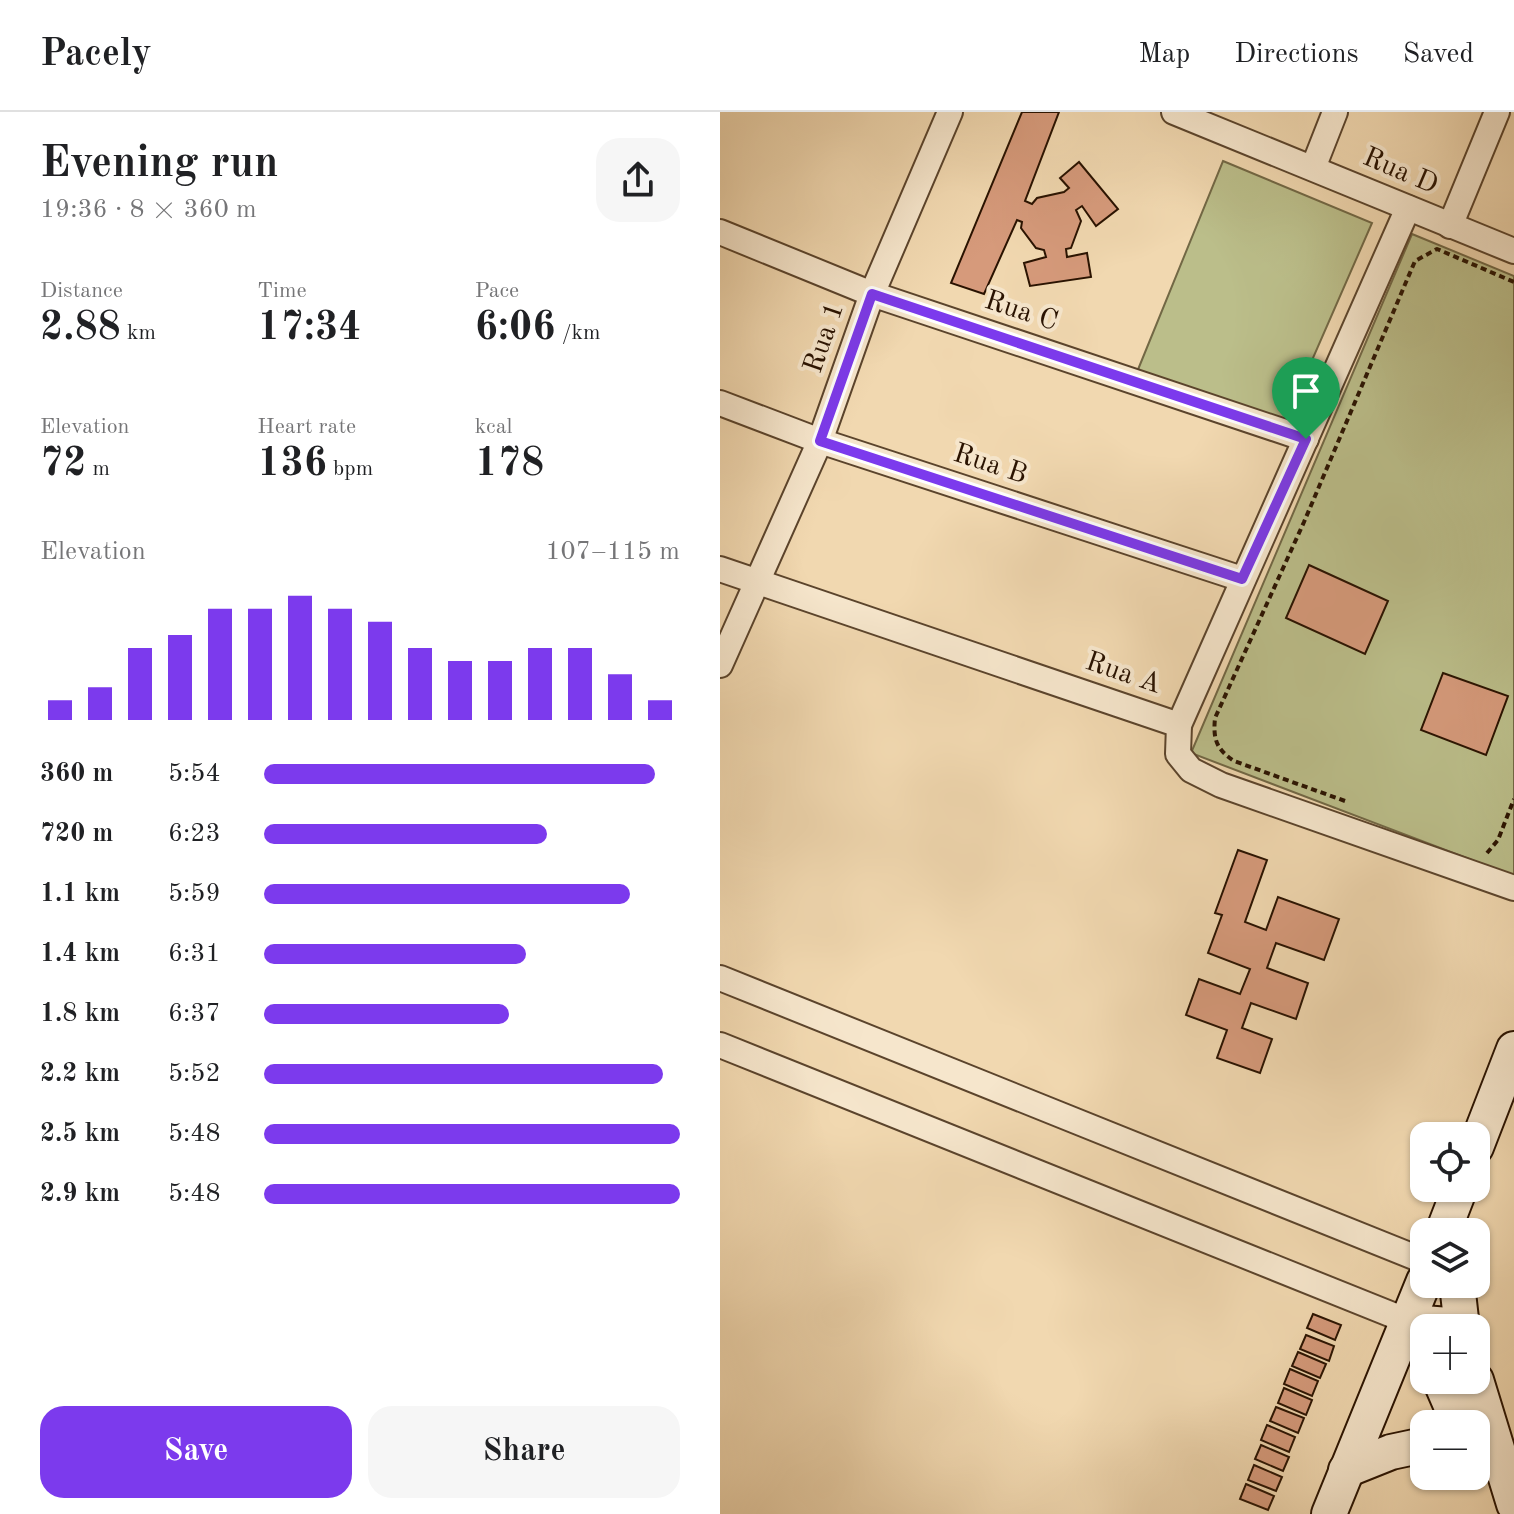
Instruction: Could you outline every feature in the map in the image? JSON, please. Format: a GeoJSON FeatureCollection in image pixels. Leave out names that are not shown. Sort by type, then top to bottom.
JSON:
{"type":"FeatureCollection","features":[{"type":"Feature","properties":{"kind":"main road"},"geometry":{"type":"LineString","coordinates":[[1486,1122],[1514,1049]]}},
{"type":"Feature","properties":{"kind":"main road"},"geometry":{"type":"LineString","coordinates":[[1329,1514],[1346,1470],[1410,1346]]}},
{"type":"Feature","properties":{"kind":"main road"},"geometry":{"type":"LineString","coordinates":[[1480,1394],[1514,1505]]}},
{"type":"Feature","properties":{"kind":"main road"},"geometry":{"type":"LineString","coordinates":[[1346,1470],[1410,1448]]}},
{"type":"Feature","properties":{"kind":"main road"},"geometry":{"type":"LineString","coordinates":[[1490,1474],[1514,1505]]}},
{"type":"Feature","properties":{"kind":"street","name":"Rua 1"},"geometry":{"type":"LineString","coordinates":[[720,665],[759,584],[820,441],[872,294],[950,112]]}},
{"type":"Feature","properties":{"kind":"street","name":"Rua D"},"geometry":{"type":"LineString","coordinates":[[1174,112],[1514,251]]}},
{"type":"Feature","properties":{"kind":"street"},"geometry":{"type":"LineString","coordinates":[[1313,168],[1335,112]]}},
{"type":"Feature","properties":{"kind":"street"},"geometry":{"type":"LineString","coordinates":[[1450,226],[1497,112]]}},
{"type":"Feature","properties":{"kind":"street"},"geometry":{"type":"LineString","coordinates":[[1179,725],[1408,208]]}},
{"type":"Feature","properties":{"kind":"street","name":"Rua C"},"geometry":{"type":"LineString","coordinates":[[720,232],[872,294],[1306,439]]}},
{"type":"Feature","properties":{"kind":"street","name":"Rua B"},"geometry":{"type":"LineString","coordinates":[[720,403],[820,441],[1242,579]]}},
{"type":"Feature","properties":{"kind":"street","name":"Rua A"},"geometry":{"type":"LineString","coordinates":[[720,569],[1179,725],[1178,754],[1191,770],[1221,785],[1514,888]]}},
{"type":"Feature","properties":{"kind":"street"},"geometry":{"type":"LineString","coordinates":[[720,978],[1410,1255]]}},
{"type":"Feature","properties":{"kind":"street"},"geometry":{"type":"LineString","coordinates":[[720,1045],[1410,1329]]}},
{"type":"Feature","properties":{"kind":"path"},"geometry":{"type":"LineString","coordinates":[[1347,802],[1234,761],[1222,753],[1213,737],[1215,718],[1304,522],[1415,261],[1437,249],[1514,282]]}},
{"type":"Feature","properties":{"kind":"path"},"geometry":{"type":"LineString","coordinates":[[1482,856],[1498,840],[1514,799]]}},
{"type":"Feature","properties":{"kind":"green space"},"geometry":{"type":"Polygon","coordinates":[[[1223,161],[1372,223],[1285,422],[1137,372],[1223,161]]]}},
{"type":"Feature","properties":{"kind":"green space"},"geometry":{"type":"Polygon","coordinates":[[[1412,234],[1514,276],[1514,876],[1191,753],[1412,234]]]}},
{"type":"Feature","properties":{"kind":"building"},"geometry":{"type":"Polygon","coordinates":[[[1022,112],[1059,112],[1025,201],[1032,204],[1037,198],[1064,192],[1069,188],[1060,178],[1079,162],[1118,209],[1096,226],[1082,206],[1076,210],[1081,221],[1071,248],[1066,249],[1067,257],[1087,253],[1091,277],[1030,286],[1024,263],[1046,257],[1044,250],[1036,248],[1021,228],[1022,222],[1017,220],[984,294],[951,283],[1022,112]]]}},
{"type":"Feature","properties":{"kind":"building"},"geometry":{"type":"Polygon","coordinates":[[[1309,565],[1388,601],[1365,654],[1286,618],[1309,565]]]}},
{"type":"Feature","properties":{"kind":"building"},"geometry":{"type":"Polygon","coordinates":[[[1443,673],[1508,696],[1486,755],[1421,730],[1443,673]]]}},
{"type":"Feature","properties":{"kind":"building"},"geometry":{"type":"Polygon","coordinates":[[[1238,850],[1267,860],[1245,922],[1266,930],[1278,897],[1339,919],[1324,960],[1276,943],[1267,968],[1308,983],[1296,1019],[1251,1003],[1242,1028],[1272,1039],[1260,1073],[1217,1058],[1227,1030],[1186,1015],[1199,979],[1240,994],[1250,969],[1208,953],[1222,915],[1215,913],[1238,850]]]}},
{"type":"Feature","properties":{"kind":"building"},"geometry":{"type":"Polygon","coordinates":[[[1313,1314],[1341,1325],[1335,1340],[1307,1328],[1313,1314]]]}},
{"type":"Feature","properties":{"kind":"building"},"geometry":{"type":"Polygon","coordinates":[[[1306,1335],[1334,1346],[1329,1361],[1300,1349],[1306,1335]]]}},
{"type":"Feature","properties":{"kind":"building"},"geometry":{"type":"Polygon","coordinates":[[[1298,1352],[1326,1364],[1320,1378],[1292,1366],[1298,1352]]]}},
{"type":"Feature","properties":{"kind":"building"},"geometry":{"type":"Polygon","coordinates":[[[1290,1369],[1318,1381],[1312,1396],[1284,1384],[1290,1369]]]}},
{"type":"Feature","properties":{"kind":"building"},"geometry":{"type":"Polygon","coordinates":[[[1284,1388],[1312,1400],[1306,1415],[1278,1403],[1284,1388]]]}},
{"type":"Feature","properties":{"kind":"building"},"geometry":{"type":"Polygon","coordinates":[[[1276,1407],[1304,1418],[1298,1433],[1270,1421],[1276,1407]]]}},
{"type":"Feature","properties":{"kind":"building"},"geometry":{"type":"Polygon","coordinates":[[[1267,1425],[1295,1437],[1289,1452],[1261,1440],[1267,1425]]]}},
{"type":"Feature","properties":{"kind":"building"},"geometry":{"type":"Polygon","coordinates":[[[1261,1445],[1289,1457],[1283,1471],[1255,1459],[1261,1445]]]}},
{"type":"Feature","properties":{"kind":"building"},"geometry":{"type":"Polygon","coordinates":[[[1254,1465],[1282,1477],[1276,1491],[1248,1480],[1254,1465]]]}},
{"type":"Feature","properties":{"kind":"building"},"geometry":{"type":"Polygon","coordinates":[[[1246,1484],[1274,1496],[1268,1510],[1240,1499],[1246,1484]]]}},
{"type":"Feature","properties":{"kind":"route"},"geometry":{"type":"LineString","coordinates":[[872,294],[1306,439],[1242,579],[820,441],[872,294]]}}]}
